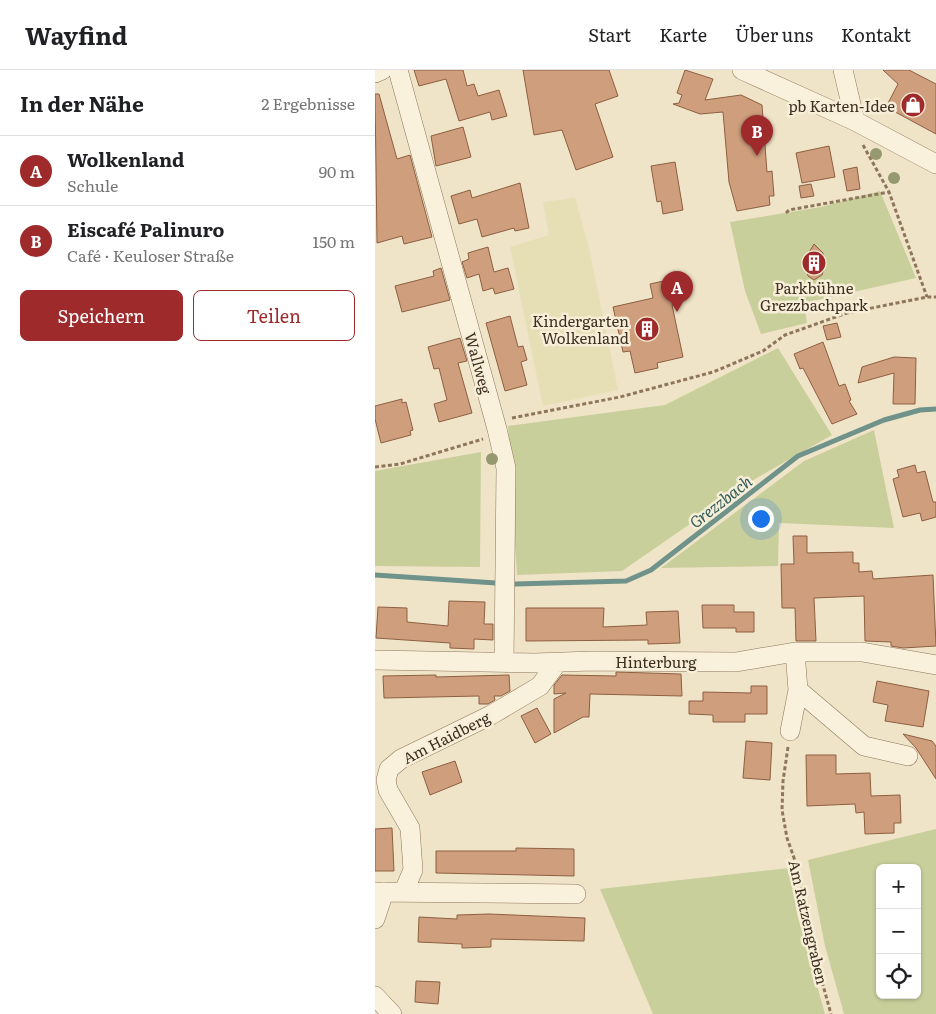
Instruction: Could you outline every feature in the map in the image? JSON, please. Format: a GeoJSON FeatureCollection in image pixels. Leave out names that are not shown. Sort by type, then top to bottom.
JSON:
{"type":"FeatureCollection","features":[{"type":"Feature","properties":{"kind":"street"},"geometry":{"type":"LineString","coordinates":[[375,73],[382,70]]}},
{"type":"Feature","properties":{"kind":"street","name":"Wallweg"},"geometry":{"type":"LineString","coordinates":[[398,70],[491,430],[506,468],[503,663]]}},
{"type":"Feature","properties":{"kind":"street"},"geometry":{"type":"LineString","coordinates":[[742,70],[856,122],[936,164]]}},
{"type":"Feature","properties":{"kind":"street"},"geometry":{"type":"LineString","coordinates":[[843,70],[856,122]]}},
{"type":"Feature","properties":{"kind":"street"},"geometry":{"type":"LineString","coordinates":[[790,731],[798,690],[795,652]]}},
{"type":"Feature","properties":{"kind":"street","name":"Hinterburg"},"geometry":{"type":"LineString","coordinates":[[375,660],[503,663],[736,662],[795,652],[862,652],[936,665]]}},
{"type":"Feature","properties":{"kind":"street","name":"Am Haidberg"},"geometry":{"type":"LineString","coordinates":[[404,891],[413,870],[410,828],[388,790],[386,780],[389,769],[401,759],[491,715],[541,686],[557,662]]}},
{"type":"Feature","properties":{"kind":"street"},"geometry":{"type":"LineString","coordinates":[[798,690],[864,746],[908,756]]}},
{"type":"Feature","properties":{"kind":"street"},"geometry":{"type":"LineString","coordinates":[[375,919],[379,892],[576,894]]}},
{"type":"Feature","properties":{"kind":"street"},"geometry":{"type":"LineString","coordinates":[[375,996],[392,1014]]}},
{"type":"Feature","properties":{"kind":"path"},"geometry":{"type":"LineString","coordinates":[[856,122],[861,140],[889,192],[927,297]]}},
{"type":"Feature","properties":{"kind":"path"},"geometry":{"type":"LineString","coordinates":[[786,213],[789,210],[889,192]]}},
{"type":"Feature","properties":{"kind":"path"},"geometry":{"type":"LineString","coordinates":[[375,467],[400,464],[546,411],[620,397],[713,372],[763,351],[785,335],[847,313],[927,297],[936,298]]}},
{"type":"Feature","properties":{"kind":"path","name":"Am Ratzengraben"},"geometry":{"type":"LineString","coordinates":[[790,731],[783,781],[782,810],[787,838],[799,872],[811,942],[831,1014]]}},
{"type":"Feature","properties":{"kind":"shaded area"},"geometry":{"type":"Polygon","coordinates":[[[575,198],[589,248],[618,390],[543,406],[510,247],[549,235],[543,202],[575,198]]]}},
{"type":"Feature","properties":{"kind":"green space"},"geometry":{"type":"Polygon","coordinates":[[[880,191],[916,278],[804,303],[807,323],[761,334],[745,291],[730,222],[821,207],[880,191]]]}},
{"type":"Feature","properties":{"kind":"green space"},"geometry":{"type":"Polygon","coordinates":[[[778,348],[832,435],[755,479],[622,571],[517,575],[508,426],[665,405],[778,348]]]}},
{"type":"Feature","properties":{"kind":"green space"},"geometry":{"type":"Polygon","coordinates":[[[874,430],[894,528],[779,523],[778,566],[661,568],[804,461],[874,430]]]}},
{"type":"Feature","properties":{"kind":"green space"},"geometry":{"type":"Polygon","coordinates":[[[481,452],[480,567],[375,566],[375,471],[481,452]]]}},
{"type":"Feature","properties":{"kind":"green space"},"geometry":{"type":"Polygon","coordinates":[[[936,829],[936,1014],[844,1014],[825,946],[808,860],[936,829]]]}},
{"type":"Feature","properties":{"kind":"green space"},"geometry":{"type":"Polygon","coordinates":[[[790,868],[797,914],[825,1014],[653,1014],[600,889],[790,868]]]}},
{"type":"Feature","properties":{"kind":"building"},"geometry":{"type":"Polygon","coordinates":[[[414,70],[463,70],[467,86],[474,84],[478,96],[499,90],[507,116],[492,120],[490,112],[459,121],[446,79],[419,86],[414,70]]]}},
{"type":"Feature","properties":{"kind":"building"},"geometry":{"type":"Polygon","coordinates":[[[523,70],[609,70],[618,96],[595,104],[613,157],[576,170],[562,130],[534,135],[523,70]]]}},
{"type":"Feature","properties":{"kind":"building"},"geometry":{"type":"Polygon","coordinates":[[[685,70],[713,79],[705,100],[741,95],[762,105],[767,172],[772,171],[774,196],[769,196],[770,205],[737,211],[729,182],[723,112],[700,114],[673,104],[679,103],[682,95],[677,93],[685,70]]]}},
{"type":"Feature","properties":{"kind":"building"},"geometry":{"type":"Polygon","coordinates":[[[883,70],[909,70],[936,84],[936,134],[886,107],[898,84],[883,70]]]}},
{"type":"Feature","properties":{"kind":"building"},"geometry":{"type":"Polygon","coordinates":[[[375,94],[379,94],[397,159],[410,155],[432,237],[404,244],[402,236],[377,243],[375,94]]]}},
{"type":"Feature","properties":{"kind":"building"},"geometry":{"type":"Polygon","coordinates":[[[463,127],[471,157],[436,166],[431,136],[463,127]]]}},
{"type":"Feature","properties":{"kind":"building"},"geometry":{"type":"Polygon","coordinates":[[[829,146],[835,177],[802,183],[796,153],[829,146]]]}},
{"type":"Feature","properties":{"kind":"building"},"geometry":{"type":"Polygon","coordinates":[[[675,162],[683,210],[663,214],[661,201],[657,202],[651,166],[675,162]]]}},
{"type":"Feature","properties":{"kind":"building"},"geometry":{"type":"Polygon","coordinates":[[[857,167],[860,189],[847,191],[843,170],[857,167]]]}},
{"type":"Feature","properties":{"kind":"building"},"geometry":{"type":"Polygon","coordinates":[[[520,183],[529,228],[515,231],[514,228],[482,237],[477,219],[459,224],[451,196],[470,190],[472,198],[520,183]]]}},
{"type":"Feature","properties":{"kind":"building"},"geometry":{"type":"Polygon","coordinates":[[[811,184],[814,196],[801,198],[799,186],[811,184]]]}},
{"type":"Feature","properties":{"kind":"building","name":"Parkbühne Grezzbachpark"},"geometry":{"type":"Polygon","coordinates":[[[814,244],[823,253],[825,265],[822,275],[814,280],[808,276],[804,261],[814,244]]]}},
{"type":"Feature","properties":{"kind":"building"},"geometry":{"type":"Polygon","coordinates":[[[488,247],[494,272],[508,268],[514,289],[495,294],[493,288],[483,291],[479,274],[467,278],[462,262],[469,259],[468,253],[488,247]]]}},
{"type":"Feature","properties":{"kind":"building"},"geometry":{"type":"Polygon","coordinates":[[[441,268],[450,300],[402,312],[395,286],[434,276],[433,271],[441,268]]]}},
{"type":"Feature","properties":{"kind":"building","name":"Kindergarten Wolkenland"},"geometry":{"type":"Polygon","coordinates":[[[673,279],[679,304],[672,305],[683,357],[657,363],[658,368],[635,373],[630,351],[623,352],[613,307],[653,298],[650,284],[673,279]]]}},
{"type":"Feature","properties":{"kind":"building"},"geometry":{"type":"Polygon","coordinates":[[[510,316],[518,347],[523,346],[527,360],[521,362],[527,385],[505,391],[486,323],[510,316]]]}},
{"type":"Feature","properties":{"kind":"building"},"geometry":{"type":"Polygon","coordinates":[[[837,323],[841,337],[827,340],[823,326],[837,323]]]}},
{"type":"Feature","properties":{"kind":"building"},"geometry":{"type":"Polygon","coordinates":[[[460,338],[467,361],[458,363],[472,413],[439,422],[434,404],[447,400],[439,368],[434,369],[428,347],[460,338]]]}},
{"type":"Feature","properties":{"kind":"building"},"geometry":{"type":"Polygon","coordinates":[[[823,342],[839,386],[845,384],[851,400],[849,401],[857,414],[832,424],[803,368],[800,369],[794,354],[823,342]]]}},
{"type":"Feature","properties":{"kind":"building"},"geometry":{"type":"Polygon","coordinates":[[[894,357],[916,358],[915,404],[893,404],[894,373],[858,383],[862,367],[894,357]]]}},
{"type":"Feature","properties":{"kind":"building"},"geometry":{"type":"Polygon","coordinates":[[[402,399],[402,403],[406,402],[413,430],[410,431],[411,435],[381,443],[375,419],[375,406],[402,399]]]}},
{"type":"Feature","properties":{"kind":"building"},"geometry":{"type":"Polygon","coordinates":[[[915,465],[917,473],[925,471],[933,502],[936,502],[936,517],[922,521],[920,513],[903,517],[893,479],[899,477],[897,470],[915,465]]]}},
{"type":"Feature","properties":{"kind":"building"},"geometry":{"type":"Polygon","coordinates":[[[793,536],[807,536],[807,553],[853,552],[853,563],[859,563],[859,572],[872,571],[873,579],[933,575],[936,646],[903,648],[891,646],[891,642],[865,641],[864,596],[814,598],[816,641],[796,641],[795,608],[782,608],[781,564],[794,564],[793,536]]]}},
{"type":"Feature","properties":{"kind":"building"},"geometry":{"type":"Polygon","coordinates":[[[449,601],[485,602],[484,624],[493,624],[493,640],[474,639],[474,649],[450,648],[450,643],[376,638],[378,607],[407,608],[407,622],[448,626],[449,601]]]}},
{"type":"Feature","properties":{"kind":"building"},"geometry":{"type":"Polygon","coordinates":[[[702,605],[734,605],[734,612],[754,612],[754,632],[736,632],[736,628],[703,628],[702,605]]]}},
{"type":"Feature","properties":{"kind":"building"},"geometry":{"type":"Polygon","coordinates":[[[526,608],[604,608],[603,627],[647,625],[646,612],[678,611],[680,643],[648,644],[648,640],[526,641],[526,608]]]}},
{"type":"Feature","properties":{"kind":"building"},"geometry":{"type":"Polygon","coordinates":[[[616,672],[681,674],[682,696],[590,694],[589,717],[583,717],[554,733],[554,699],[566,693],[554,694],[554,685],[562,675],[616,676],[616,672]]]}},
{"type":"Feature","properties":{"kind":"building"},"geometry":{"type":"Polygon","coordinates":[[[436,675],[436,677],[509,675],[510,691],[501,696],[494,696],[495,700],[488,704],[479,704],[479,696],[384,698],[383,676],[436,675]]]}},
{"type":"Feature","properties":{"kind":"building"},"geometry":{"type":"Polygon","coordinates":[[[877,681],[929,691],[923,727],[885,721],[888,705],[873,702],[877,681]]]}},
{"type":"Feature","properties":{"kind":"building"},"geometry":{"type":"Polygon","coordinates":[[[751,686],[767,686],[767,714],[745,714],[745,722],[713,722],[713,715],[689,714],[689,701],[703,701],[703,692],[751,693],[751,686]]]}},
{"type":"Feature","properties":{"kind":"building"},"geometry":{"type":"Polygon","coordinates":[[[537,708],[551,734],[535,743],[521,716],[537,708]]]}},
{"type":"Feature","properties":{"kind":"building"},"geometry":{"type":"Polygon","coordinates":[[[903,734],[932,741],[936,746],[936,779],[916,748],[903,734]]]}},
{"type":"Feature","properties":{"kind":"building"},"geometry":{"type":"Polygon","coordinates":[[[746,741],[772,743],[770,780],[743,778],[746,741]]]}},
{"type":"Feature","properties":{"kind":"building"},"geometry":{"type":"Polygon","coordinates":[[[806,755],[836,755],[836,774],[870,773],[871,796],[900,795],[901,823],[894,823],[894,833],[865,834],[864,812],[856,813],[855,804],[807,806],[806,755]]]}},
{"type":"Feature","properties":{"kind":"building"},"geometry":{"type":"Polygon","coordinates":[[[455,761],[462,782],[430,795],[422,772],[455,761]]]}},
{"type":"Feature","properties":{"kind":"building"},"geometry":{"type":"Polygon","coordinates":[[[392,828],[394,871],[375,871],[375,829],[392,828]]]}},
{"type":"Feature","properties":{"kind":"building"},"geometry":{"type":"Polygon","coordinates":[[[516,848],[574,849],[574,876],[436,873],[436,851],[516,851],[516,848]]]}},
{"type":"Feature","properties":{"kind":"building"},"geometry":{"type":"Polygon","coordinates":[[[489,914],[585,918],[584,941],[491,939],[491,947],[462,948],[462,944],[418,942],[419,917],[457,919],[457,915],[489,914]]]}},
{"type":"Feature","properties":{"kind":"building"},"geometry":{"type":"Polygon","coordinates":[[[416,981],[440,982],[438,1004],[415,1002],[416,981]]]}},
{"type":"Feature","properties":{"kind":"waterway","name":"Grezzbach"},"geometry":{"type":"LineString","coordinates":[[515,584],[626,581],[651,570],[798,456],[884,420],[920,410],[936,409]]}},
{"type":"Feature","properties":{"kind":"waterway","name":"Grezzbach"},"geometry":{"type":"LineString","coordinates":[[375,575],[496,583]]}},
{"type":"Feature","properties":{"kind":"place","name":"pb Karten-Idee"},"geometry":{"type":"Point","coordinates":[913,105]}},
{"type":"Feature","properties":{"kind":"place","name":"Eiscafé Palinuro"},"geometry":{"type":"Point","coordinates":[757,156]}},
{"type":"Feature","properties":{"kind":"place","name":"Parkbühne Grezzbachpark"},"geometry":{"type":"Point","coordinates":[814,263]}},
{"type":"Feature","properties":{"kind":"place","name":"Wolkenland"},"geometry":{"type":"Point","coordinates":[677,312]}},
{"type":"Feature","properties":{"kind":"place","name":"Kindergarten Wolkenland"},"geometry":{"type":"Point","coordinates":[647,329]}}]}
